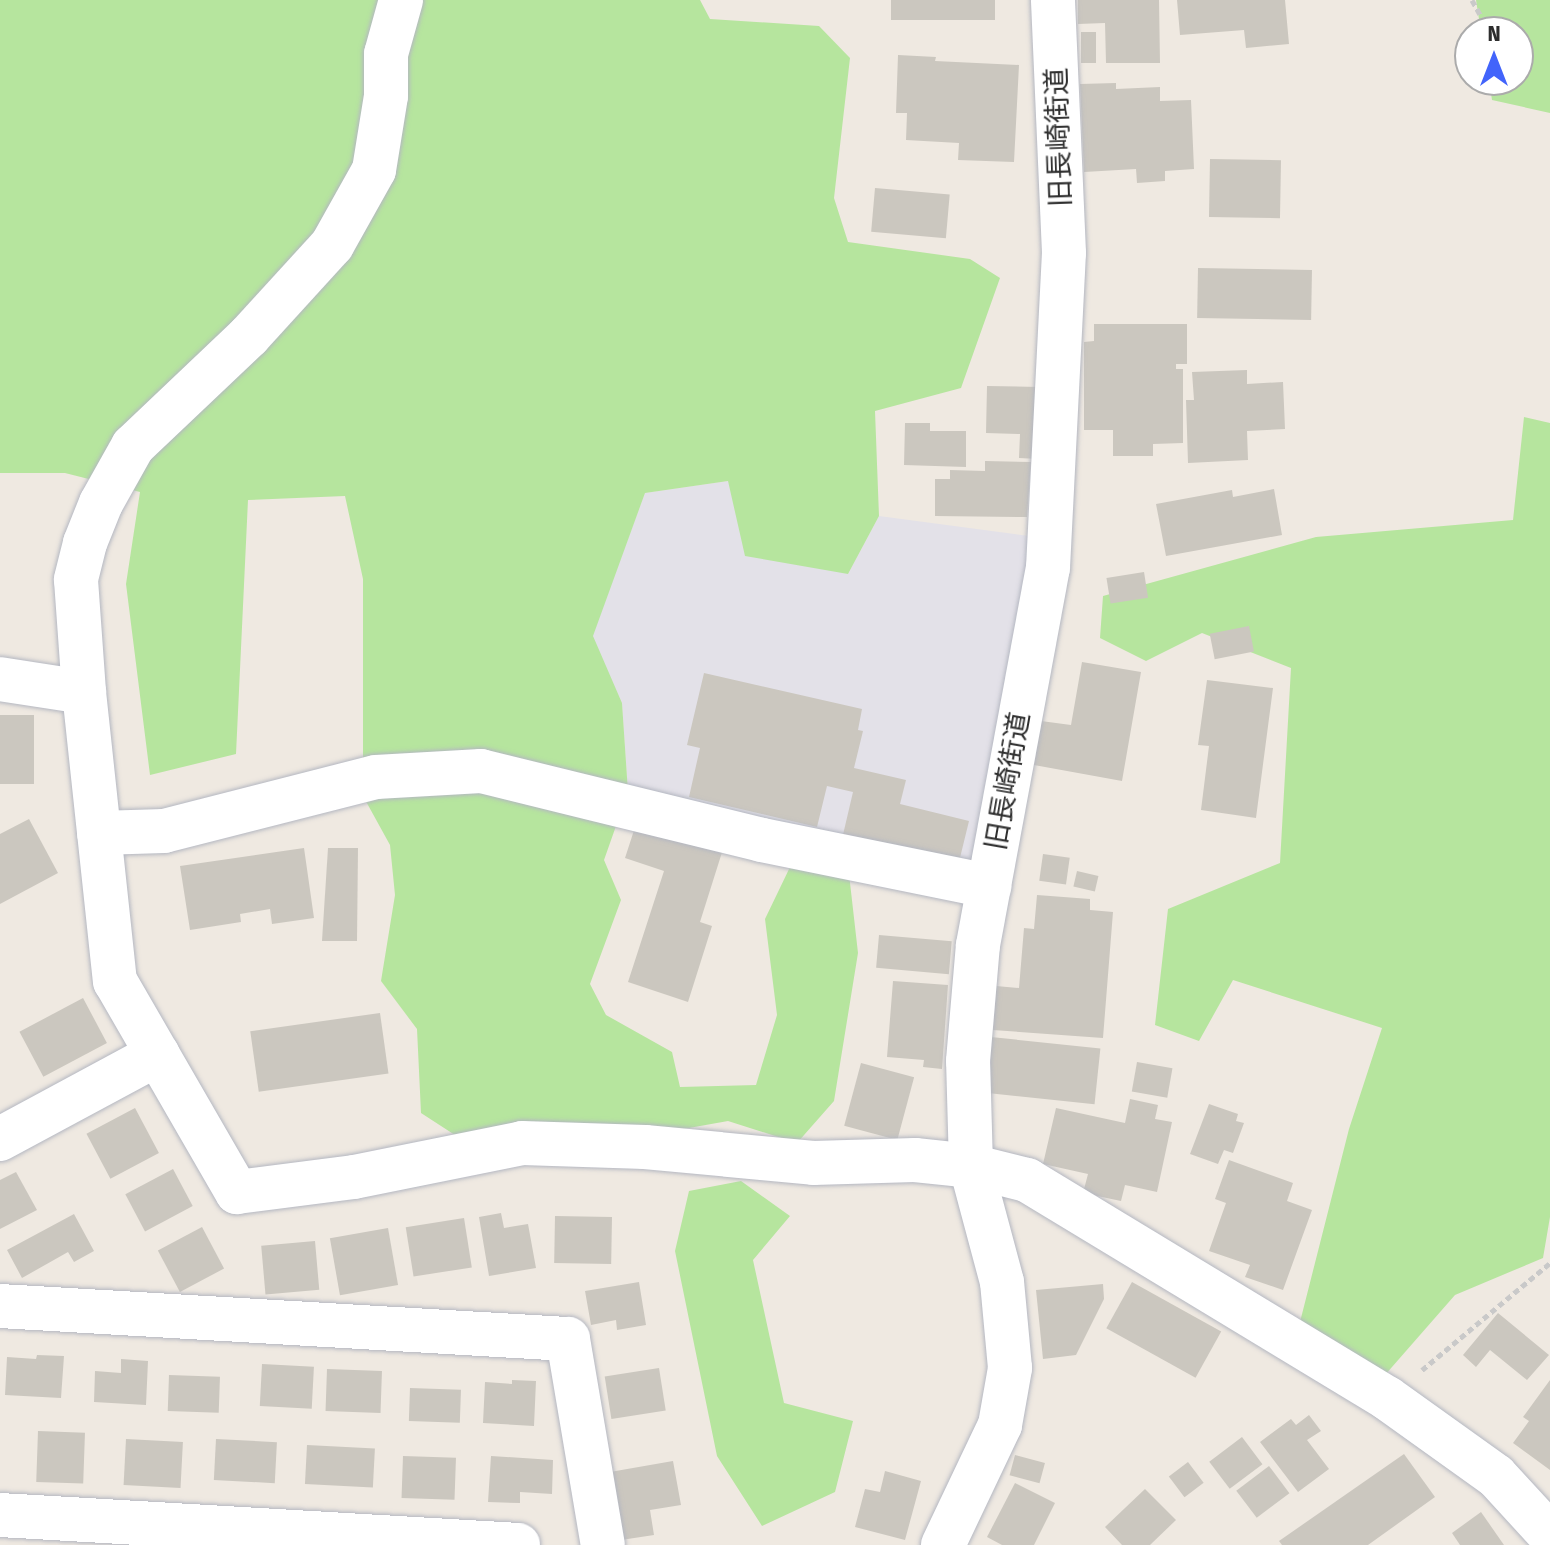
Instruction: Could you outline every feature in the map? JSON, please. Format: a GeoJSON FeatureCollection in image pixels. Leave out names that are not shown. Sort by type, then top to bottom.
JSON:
{"type":"FeatureCollection","features":[{"type":"Feature","properties":{"kind":"street"},"geometry":{"type":"LineString","coordinates":[[401,0],[386,54],[386,96],[374,170],[332,245],[249,336],[133,446],[101,503],[85,543],[76,580],[84,692],[115,981],[237,1192],[354,1177],[522,1143],[645,1147],[813,1163],[915,1160],[971,1166],[1027,1180],[1387,1398],[1496,1476],[1550,1535]]}},
{"type":"Feature","properties":{"kind":"street","name":"旧長崎街道"},"geometry":{"type":"LineString","coordinates":[[943,1545],[1000,1425],[1010,1368],[1002,1282],[971,1166],[968,1061],[978,945],[1048,568],[1064,253],[1053,0]]}},
{"type":"Feature","properties":{"kind":"street"},"geometry":{"type":"LineString","coordinates":[[0,679],[84,692]]}},
{"type":"Feature","properties":{"kind":"street"},"geometry":{"type":"LineString","coordinates":[[99,833],[164,831],[376,777],[481,771],[762,840],[989,886]]}},
{"type":"Feature","properties":{"kind":"street"},"geometry":{"type":"LineString","coordinates":[[0,1139],[158,1054]]}},
{"type":"Feature","properties":{"kind":"street"},"geometry":{"type":"LineString","coordinates":[[0,1306],[568,1339],[603,1545]]}},
{"type":"Feature","properties":{"kind":"street"},"geometry":{"type":"LineString","coordinates":[[0,1515],[518,1545]]}},
{"type":"Feature","properties":{"kind":"path"},"geometry":{"type":"LineString","coordinates":[[1387,1398],[1550,1263]]}},
{"type":"Feature","properties":{"kind":"shaded area"},"geometry":{"type":"Polygon","coordinates":[[[728,481],[848,574],[879,516],[1036,537],[970,872],[628,792],[622,703],[592,636],[645,493],[728,481]]]}},
{"type":"Feature","properties":{"kind":"green space"},"geometry":{"type":"Polygon","coordinates":[[[0,0],[700,0],[710,19],[819,26],[850,58],[834,198],[848,242],[970,259],[1000,278],[961,388],[875,411],[879,516],[848,574],[745,556],[728,481],[645,493],[593,636],[622,703],[628,792],[604,860],[621,900],[590,984],[606,1015],[672,1052],[680,1087],[756,1085],[777,1015],[765,919],[791,865],[849,874],[858,953],[834,1101],[797,1143],[728,1121],[661,1133],[458,1137],[421,1113],[417,1029],[381,981],[395,895],[390,845],[363,796],[363,579],[345,496],[248,500],[236,754],[150,775],[126,584],[140,492],[65,473],[0,473],[0,0]]]}},
{"type":"Feature","properties":{"kind":"green space"},"geometry":{"type":"Polygon","coordinates":[[[1476,0],[1550,0],[1550,113],[1492,100],[1491,96],[1534,96],[1534,16],[1478,16],[1476,0]]]}},
{"type":"Feature","properties":{"kind":"green space"},"geometry":{"type":"Polygon","coordinates":[[[1524,417],[1550,423],[1550,1217],[1543,1258],[1455,1295],[1385,1375],[1300,1322],[1349,1129],[1382,1028],[1233,980],[1199,1041],[1155,1025],[1168,909],[1280,863],[1291,668],[1202,633],[1146,661],[1100,638],[1103,596],[1316,537],[1513,520],[1524,417]]]}},
{"type":"Feature","properties":{"kind":"green space"},"geometry":{"type":"Polygon","coordinates":[[[741,1181],[790,1216],[753,1260],[784,1403],[853,1421],[835,1492],[762,1526],[717,1456],[675,1251],[689,1191],[741,1181]]]}},
{"type":"Feature","properties":{"kind":"building"},"geometry":{"type":"Polygon","coordinates":[[[891,0],[995,0],[995,20],[891,20],[891,0]]]}},
{"type":"Feature","properties":{"kind":"building"},"geometry":{"type":"Polygon","coordinates":[[[1078,0],[1159,0],[1160,63],[1106,63],[1105,23],[1078,24],[1078,0]]]}},
{"type":"Feature","properties":{"kind":"building"},"geometry":{"type":"Polygon","coordinates":[[[1177,0],[1285,0],[1289,44],[1246,48],[1244,30],[1180,35],[1177,0]]]}},
{"type":"Feature","properties":{"kind":"building"},"geometry":{"type":"Polygon","coordinates":[[[1081,32],[1096,32],[1096,63],[1081,63],[1081,32]]]}},
{"type":"Feature","properties":{"kind":"building"},"geometry":{"type":"Polygon","coordinates":[[[898,55],[936,57],[935,61],[1019,65],[1014,162],[958,160],[959,143],[906,140],[907,113],[896,113],[898,55]]]}},
{"type":"Feature","properties":{"kind":"building"},"geometry":{"type":"Polygon","coordinates":[[[1116,83],[1116,89],[1160,87],[1160,101],[1191,100],[1194,169],[1165,171],[1165,181],[1137,183],[1136,169],[1084,172],[1080,84],[1116,83]]]}},
{"type":"Feature","properties":{"kind":"building"},"geometry":{"type":"Polygon","coordinates":[[[1210,159],[1281,160],[1280,218],[1209,217],[1210,159]]]}},
{"type":"Feature","properties":{"kind":"building"},"geometry":{"type":"Polygon","coordinates":[[[875,188],[950,195],[946,238],[871,232],[875,188]]]}},
{"type":"Feature","properties":{"kind":"building"},"geometry":{"type":"Polygon","coordinates":[[[1198,268],[1312,270],[1311,320],[1197,318],[1198,268]]]}},
{"type":"Feature","properties":{"kind":"building"},"geometry":{"type":"Polygon","coordinates":[[[1094,324],[1187,324],[1187,364],[1176,364],[1176,369],[1183,369],[1183,443],[1153,444],[1153,456],[1113,456],[1113,430],[1084,430],[1084,342],[1094,341],[1094,324]]]}},
{"type":"Feature","properties":{"kind":"building"},"geometry":{"type":"Polygon","coordinates":[[[1247,370],[1247,384],[1283,382],[1285,429],[1247,431],[1248,460],[1188,463],[1186,400],[1194,400],[1192,372],[1247,370]]]}},
{"type":"Feature","properties":{"kind":"building"},"geometry":{"type":"Polygon","coordinates":[[[987,386],[1039,387],[1038,459],[1019,458],[1020,434],[986,433],[987,386]]]}},
{"type":"Feature","properties":{"kind":"building"},"geometry":{"type":"Polygon","coordinates":[[[905,423],[930,423],[930,431],[966,431],[966,467],[904,465],[905,423]]]}},
{"type":"Feature","properties":{"kind":"building"},"geometry":{"type":"Polygon","coordinates":[[[985,461],[1031,462],[1027,517],[935,516],[935,479],[950,479],[950,470],[985,471],[985,461]]]}},
{"type":"Feature","properties":{"kind":"building"},"geometry":{"type":"Polygon","coordinates":[[[1274,489],[1282,535],[1166,556],[1156,504],[1232,490],[1233,497],[1274,489]]]}},
{"type":"Feature","properties":{"kind":"building"},"geometry":{"type":"Polygon","coordinates":[[[1144,572],[1148,598],[1111,604],[1106,578],[1144,572]]]}},
{"type":"Feature","properties":{"kind":"building"},"geometry":{"type":"Polygon","coordinates":[[[1249,626],[1254,652],[1215,659],[1210,634],[1249,626]]]}},
{"type":"Feature","properties":{"kind":"building"},"geometry":{"type":"Polygon","coordinates":[[[1082,662],[1141,672],[1122,781],[1034,765],[1041,721],[1071,725],[1082,662]]]}},
{"type":"Feature","properties":{"kind":"building"},"geometry":{"type":"Polygon","coordinates":[[[704,673],[862,709],[858,730],[863,731],[854,768],[906,780],[900,804],[969,821],[958,866],[842,839],[853,792],[827,786],[817,827],[689,797],[700,748],[687,745],[704,673]]]}},
{"type":"Feature","properties":{"kind":"building"},"geometry":{"type":"Polygon","coordinates":[[[1207,680],[1273,688],[1256,818],[1201,810],[1209,746],[1198,745],[1207,680]]]}},
{"type":"Feature","properties":{"kind":"building"},"geometry":{"type":"Polygon","coordinates":[[[0,715],[34,715],[34,784],[0,784],[0,715]]]}},
{"type":"Feature","properties":{"kind":"building"},"geometry":{"type":"Polygon","coordinates":[[[638,818],[724,846],[700,922],[712,926],[688,1002],[628,982],[664,871],[625,858],[638,818]]]}},
{"type":"Feature","properties":{"kind":"building"},"geometry":{"type":"Polygon","coordinates":[[[29,819],[58,873],[0,904],[0,834],[29,819]]]}},
{"type":"Feature","properties":{"kind":"building"},"geometry":{"type":"Polygon","coordinates":[[[304,848],[314,918],[272,924],[270,909],[240,914],[241,922],[190,930],[180,866],[304,848]]]}},
{"type":"Feature","properties":{"kind":"building"},"geometry":{"type":"Polygon","coordinates":[[[328,848],[358,848],[357,941],[322,941],[328,848]]]}},
{"type":"Feature","properties":{"kind":"building"},"geometry":{"type":"Polygon","coordinates":[[[1043,854],[1070,858],[1066,884],[1039,881],[1043,854]]]}},
{"type":"Feature","properties":{"kind":"building"},"geometry":{"type":"Polygon","coordinates":[[[1077,871],[1098,876],[1095,892],[1073,887],[1077,871]]]}},
{"type":"Feature","properties":{"kind":"building"},"geometry":{"type":"Polygon","coordinates":[[[1037,895],[1090,899],[1090,910],[1113,912],[1103,1038],[993,1030],[996,986],[1019,988],[1024,928],[1034,929],[1037,895]]]}},
{"type":"Feature","properties":{"kind":"building"},"geometry":{"type":"Polygon","coordinates":[[[879,935],[952,941],[949,974],[876,968],[879,935]]]}},
{"type":"Feature","properties":{"kind":"building"},"geometry":{"type":"Polygon","coordinates":[[[893,981],[948,985],[942,1069],[923,1067],[924,1060],[887,1057],[893,981]]]}},
{"type":"Feature","properties":{"kind":"building"},"geometry":{"type":"Polygon","coordinates":[[[83,998],[107,1043],[43,1077],[19,1032],[83,998]]]}},
{"type":"Feature","properties":{"kind":"building"},"geometry":{"type":"Polygon","coordinates":[[[380,1013],[388,1073],[259,1092],[250,1031],[380,1013]]]}},
{"type":"Feature","properties":{"kind":"building"},"geometry":{"type":"Polygon","coordinates":[[[991,1037],[1100,1048],[1095,1104],[985,1093],[991,1037]]]}},
{"type":"Feature","properties":{"kind":"building"},"geometry":{"type":"Polygon","coordinates":[[[1137,1062],[1172,1068],[1167,1098],[1132,1092],[1137,1062]]]}},
{"type":"Feature","properties":{"kind":"building"},"geometry":{"type":"Polygon","coordinates":[[[861,1063],[914,1077],[897,1140],[844,1126],[861,1063]]]}},
{"type":"Feature","properties":{"kind":"building"},"geometry":{"type":"Polygon","coordinates":[[[1130,1099],[1158,1105],[1155,1119],[1172,1122],[1157,1192],[1125,1185],[1121,1201],[1083,1193],[1088,1174],[1043,1164],[1056,1108],[1125,1123],[1130,1099]]]}},
{"type":"Feature","properties":{"kind":"building"},"geometry":{"type":"Polygon","coordinates":[[[1209,1104],[1238,1114],[1236,1121],[1244,1123],[1233,1153],[1224,1150],[1218,1164],[1190,1154],[1209,1104]]]}},
{"type":"Feature","properties":{"kind":"building"},"geometry":{"type":"Polygon","coordinates":[[[135,1108],[159,1153],[110,1179],[86,1134],[135,1108]]]}},
{"type":"Feature","properties":{"kind":"building"},"geometry":{"type":"Polygon","coordinates":[[[1229,1160],[1293,1183],[1287,1201],[1312,1210],[1283,1290],[1245,1277],[1250,1265],[1209,1251],[1226,1203],[1215,1199],[1229,1160]]]}},
{"type":"Feature","properties":{"kind":"building"},"geometry":{"type":"Polygon","coordinates":[[[173,1169],[193,1206],[145,1231],[125,1194],[173,1169]]]}},
{"type":"Feature","properties":{"kind":"building"},"geometry":{"type":"Polygon","coordinates":[[[16,1172],[37,1210],[0,1229],[0,1180],[16,1172]]]}},
{"type":"Feature","properties":{"kind":"building"},"geometry":{"type":"Polygon","coordinates":[[[501,1213],[504,1228],[528,1224],[536,1268],[489,1276],[479,1217],[501,1213]]]}},
{"type":"Feature","properties":{"kind":"building"},"geometry":{"type":"Polygon","coordinates":[[[74,1214],[94,1251],[74,1262],[68,1252],[22,1278],[7,1250],[74,1214]]]}},
{"type":"Feature","properties":{"kind":"building"},"geometry":{"type":"Polygon","coordinates":[[[555,1216],[612,1217],[611,1264],[554,1263],[555,1216]]]}},
{"type":"Feature","properties":{"kind":"building"},"geometry":{"type":"Polygon","coordinates":[[[464,1218],[472,1267],[414,1277],[406,1227],[464,1218]]]}},
{"type":"Feature","properties":{"kind":"building"},"geometry":{"type":"Polygon","coordinates":[[[202,1227],[224,1268],[180,1292],[158,1250],[202,1227]]]}},
{"type":"Feature","properties":{"kind":"building"},"geometry":{"type":"Polygon","coordinates":[[[388,1228],[398,1285],[340,1295],[330,1238],[388,1228]]]}},
{"type":"Feature","properties":{"kind":"building"},"geometry":{"type":"Polygon","coordinates":[[[315,1241],[319,1290],[265,1295],[261,1246],[315,1241]]]}},
{"type":"Feature","properties":{"kind":"building"},"geometry":{"type":"Polygon","coordinates":[[[639,1282],[646,1325],[617,1330],[616,1320],[591,1325],[585,1291],[639,1282]]]}},
{"type":"Feature","properties":{"kind":"building"},"geometry":{"type":"Polygon","coordinates":[[[1132,1282],[1221,1331],[1196,1378],[1106,1328],[1132,1282]]]}},
{"type":"Feature","properties":{"kind":"building"},"geometry":{"type":"Polygon","coordinates":[[[1103,1284],[1104,1299],[1076,1355],[1043,1359],[1036,1290],[1103,1284]]]}},
{"type":"Feature","properties":{"kind":"building"},"geometry":{"type":"Polygon","coordinates":[[[1498,1313],[1549,1355],[1527,1380],[1490,1350],[1476,1367],[1463,1355],[1498,1313]]]}},
{"type":"Feature","properties":{"kind":"building"},"geometry":{"type":"Polygon","coordinates":[[[37,1355],[64,1356],[61,1398],[5,1395],[7,1357],[36,1359],[37,1355]]]}},
{"type":"Feature","properties":{"kind":"building"},"geometry":{"type":"Polygon","coordinates":[[[121,1359],[148,1361],[146,1405],[94,1402],[95,1371],[121,1373],[121,1359]]]}},
{"type":"Feature","properties":{"kind":"building"},"geometry":{"type":"Polygon","coordinates":[[[262,1364],[314,1367],[312,1409],[260,1406],[262,1364]]]}},
{"type":"Feature","properties":{"kind":"building"},"geometry":{"type":"Polygon","coordinates":[[[659,1368],[666,1410],[611,1419],[605,1377],[659,1368]]]}},
{"type":"Feature","properties":{"kind":"building"},"geometry":{"type":"Polygon","coordinates":[[[327,1369],[382,1371],[381,1413],[326,1411],[327,1369]]]}},
{"type":"Feature","properties":{"kind":"building"},"geometry":{"type":"Polygon","coordinates":[[[169,1375],[220,1377],[219,1413],[168,1411],[169,1375]]]}},
{"type":"Feature","properties":{"kind":"building"},"geometry":{"type":"Polygon","coordinates":[[[512,1380],[536,1381],[534,1426],[483,1423],[485,1382],[512,1384],[512,1380]]]}},
{"type":"Feature","properties":{"kind":"building"},"geometry":{"type":"Polygon","coordinates":[[[1550,1380],[1550,1470],[1513,1443],[1529,1421],[1523,1417],[1550,1380]]]}},
{"type":"Feature","properties":{"kind":"building"},"geometry":{"type":"Polygon","coordinates":[[[410,1388],[461,1390],[460,1423],[409,1421],[410,1388]]]}},
{"type":"Feature","properties":{"kind":"building"},"geometry":{"type":"Polygon","coordinates":[[[1309,1415],[1321,1431],[1307,1440],[1329,1469],[1298,1492],[1260,1442],[1291,1419],[1296,1425],[1309,1415]]]}},
{"type":"Feature","properties":{"kind":"building"},"geometry":{"type":"Polygon","coordinates":[[[38,1431],[85,1433],[83,1484],[36,1482],[38,1431]]]}},
{"type":"Feature","properties":{"kind":"building"},"geometry":{"type":"Polygon","coordinates":[[[1242,1437],[1262,1464],[1230,1489],[1209,1462],[1242,1437]]]}},
{"type":"Feature","properties":{"kind":"building"},"geometry":{"type":"Polygon","coordinates":[[[126,1439],[183,1442],[181,1488],[124,1485],[126,1439]]]}},
{"type":"Feature","properties":{"kind":"building"},"geometry":{"type":"Polygon","coordinates":[[[216,1439],[277,1442],[275,1483],[214,1480],[216,1439]]]}},
{"type":"Feature","properties":{"kind":"building"},"geometry":{"type":"Polygon","coordinates":[[[307,1445],[375,1449],[373,1488],[305,1484],[307,1445]]]}},
{"type":"Feature","properties":{"kind":"building"},"geometry":{"type":"Polygon","coordinates":[[[1404,1454],[1435,1497],[1368,1545],[1282,1545],[1279,1541],[1404,1454]]]}},
{"type":"Feature","properties":{"kind":"building"},"geometry":{"type":"Polygon","coordinates":[[[1015,1455],[1045,1463],[1040,1483],[1010,1475],[1015,1455]]]}},
{"type":"Feature","properties":{"kind":"building"},"geometry":{"type":"Polygon","coordinates":[[[403,1456],[456,1458],[455,1500],[402,1498],[403,1456]]]}},
{"type":"Feature","properties":{"kind":"building"},"geometry":{"type":"Polygon","coordinates":[[[491,1456],[553,1460],[552,1494],[520,1492],[520,1503],[488,1502],[491,1456]]]}},
{"type":"Feature","properties":{"kind":"building"},"geometry":{"type":"Polygon","coordinates":[[[673,1461],[681,1505],[650,1510],[654,1535],[621,1540],[610,1472],[673,1461]]]}},
{"type":"Feature","properties":{"kind":"building"},"geometry":{"type":"Polygon","coordinates":[[[1188,1462],[1204,1483],[1184,1497],[1169,1476],[1188,1462]]]}},
{"type":"Feature","properties":{"kind":"building"},"geometry":{"type":"Polygon","coordinates":[[[1269,1466],[1289,1493],[1257,1518],[1236,1491],[1269,1466]]]}},
{"type":"Feature","properties":{"kind":"building"},"geometry":{"type":"Polygon","coordinates":[[[885,1471],[921,1481],[905,1540],[855,1527],[865,1489],[880,1492],[885,1471]]]}},
{"type":"Feature","properties":{"kind":"building"},"geometry":{"type":"Polygon","coordinates":[[[1015,1483],[1055,1503],[1034,1545],[1002,1545],[987,1537],[1015,1483]]]}},
{"type":"Feature","properties":{"kind":"building"},"geometry":{"type":"Polygon","coordinates":[[[1145,1489],[1176,1520],[1150,1545],[1122,1545],[1105,1527],[1145,1489]]]}},
{"type":"Feature","properties":{"kind":"building"},"geometry":{"type":"Polygon","coordinates":[[[1481,1512],[1504,1545],[1460,1545],[1452,1533],[1481,1512]]]}}]}
